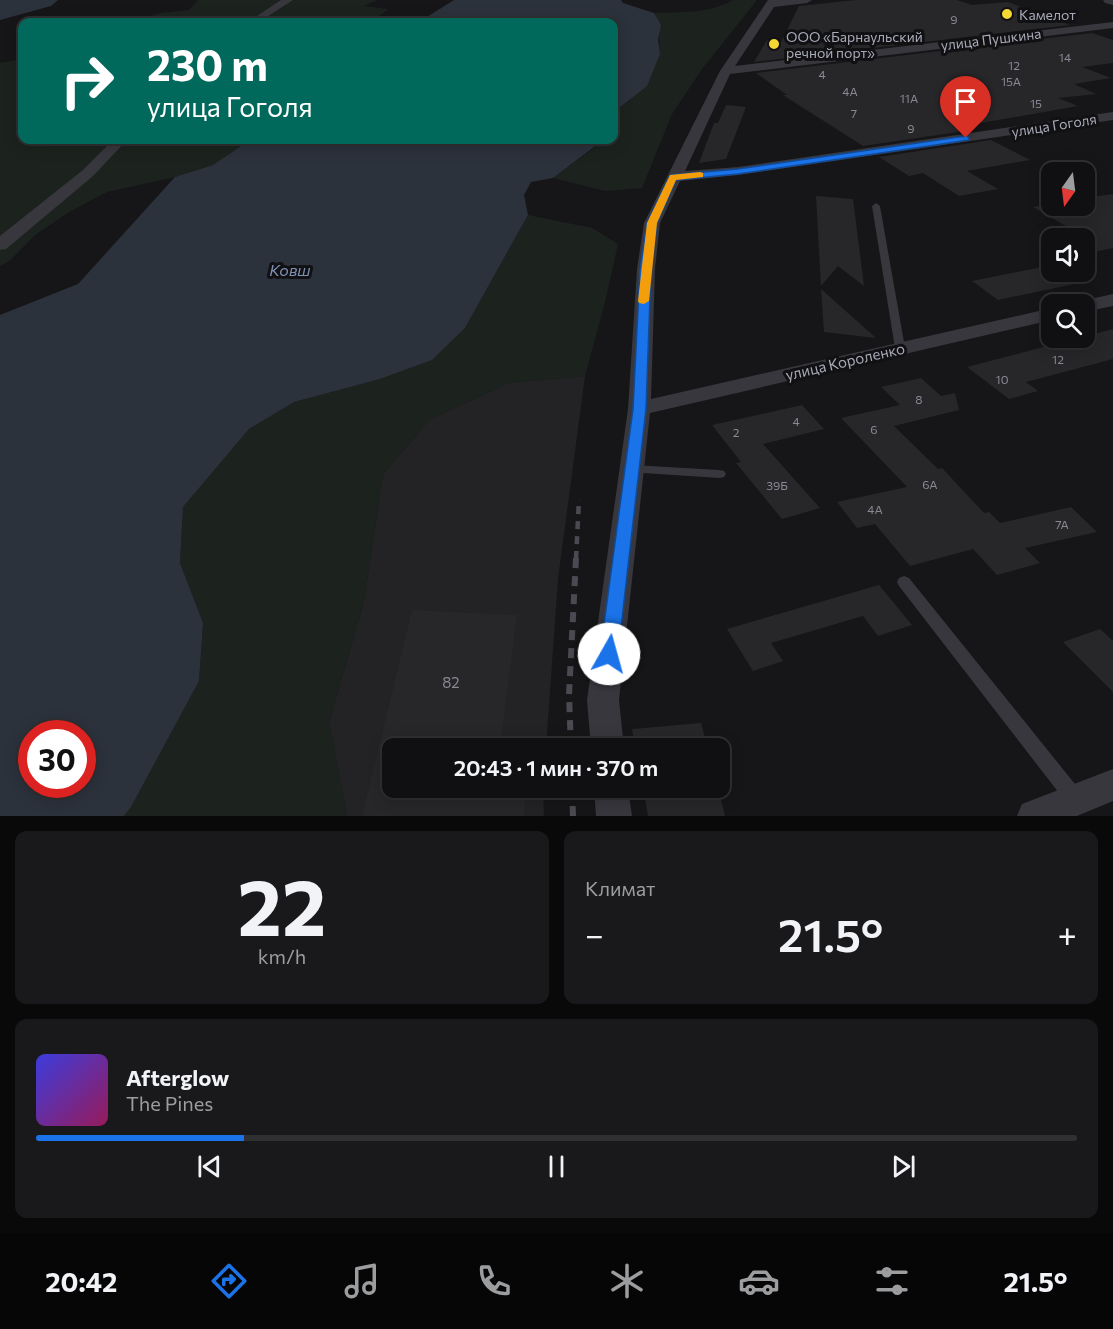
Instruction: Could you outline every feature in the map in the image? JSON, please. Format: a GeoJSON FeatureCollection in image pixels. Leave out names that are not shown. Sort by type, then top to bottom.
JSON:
{"type":"FeatureCollection","features":[{"type":"Feature","properties":{"kind":"street"},"geometry":{"type":"LineString","coordinates":[[259,18],[288,0]]}},
{"type":"Feature","properties":{"kind":"street"},"geometry":{"type":"LineString","coordinates":[[606,738],[603,700],[633,469],[639,409],[645,279],[652,223],[726,71],[772,2],[807,0]]}},
{"type":"Feature","properties":{"kind":"street","name":"улица Пушкина"},"geometry":{"type":"LineString","coordinates":[[726,71],[1113,25]]}},
{"type":"Feature","properties":{"kind":"street","name":"улица Гоголя"},"geometry":{"type":"LineString","coordinates":[[673,177],[738,171],[1113,116]]}},
{"type":"Feature","properties":{"kind":"street"},"geometry":{"type":"LineString","coordinates":[[0,245],[88,173],[116,144]]}},
{"type":"Feature","properties":{"kind":"street"},"geometry":{"type":"LineString","coordinates":[[1095,304],[1112,301]]}},
{"type":"Feature","properties":{"kind":"street","name":"улица Короленко"},"geometry":{"type":"LineString","coordinates":[[639,409],[1041,316]]}},
{"type":"Feature","properties":{"kind":"street"},"geometry":{"type":"LineString","coordinates":[[1035,816],[1113,786]]}},
{"type":"Feature","properties":{"kind":"street"},"geometry":{"type":"LineString","coordinates":[[612,798],[614,816]]}},
{"type":"Feature","properties":{"kind":"lane"},"geometry":{"type":"LineString","coordinates":[[876,206],[900,348]]}},
{"type":"Feature","properties":{"kind":"lane"},"geometry":{"type":"LineString","coordinates":[[633,469],[719,474]]}},
{"type":"Feature","properties":{"kind":"lane"},"geometry":{"type":"LineString","coordinates":[[904,582],[1077,800]]}},
{"type":"Feature","properties":{"kind":"shaded area"},"geometry":{"type":"Polygon","coordinates":[[[198,0],[377,0],[364,6],[388,9],[377,18],[334,16],[319,18],[143,18],[161,13],[189,10],[198,0]]]}},
{"type":"Feature","properties":{"kind":"shaded area"},"geometry":{"type":"Polygon","coordinates":[[[733,0],[757,0],[702,69],[672,114],[642,188],[606,191],[553,178],[594,148],[596,144],[618,144],[618,109],[630,100],[660,54],[659,28],[654,13],[705,10],[733,0]]]}},
{"type":"Feature","properties":{"kind":"shaded area"},"geometry":{"type":"Polygon","coordinates":[[[18,60],[18,144],[245,144],[213,165],[175,177],[107,192],[69,212],[35,235],[9,261],[0,266],[0,63],[18,60]]]}},
{"type":"Feature","properties":{"kind":"shaded area"},"geometry":{"type":"Polygon","coordinates":[[[528,215],[592,228],[618,244],[585,376],[508,383],[429,420],[383,474],[364,601],[329,722],[347,816],[124,816],[199,681],[203,623],[180,563],[183,507],[249,429],[294,402],[380,379],[432,360],[465,328],[528,215]]]}},
{"type":"Feature","properties":{"kind":"shaded area"},"geometry":{"type":"Polygon","coordinates":[[[585,376],[558,579],[547,738],[382,738],[382,798],[543,798],[544,816],[347,816],[329,722],[364,601],[383,474],[429,420],[508,383],[585,376]]]}},
{"type":"Feature","properties":{"kind":"water"},"geometry":{"type":"Polygon","coordinates":[[[0,0],[58,0],[51,6],[0,20],[0,0]]]}},
{"type":"Feature","properties":{"kind":"water"},"geometry":{"type":"Polygon","coordinates":[[[454,0],[621,0],[623,3],[654,13],[661,25],[658,40],[660,54],[647,86],[618,109],[618,18],[425,18],[454,0]]]}},
{"type":"Feature","properties":{"kind":"water","name":"Ковш"},"geometry":{"type":"Polygon","coordinates":[[[244,144],[595,144],[553,178],[531,182],[524,195],[528,215],[465,328],[432,360],[380,379],[294,402],[249,429],[183,507],[180,563],[203,623],[199,681],[124,816],[0,816],[0,315],[78,284],[175,177],[213,165],[244,144]]]}},
{"type":"Feature","properties":{"kind":"building"},"geometry":{"type":"Polygon","coordinates":[[[856,0],[957,0],[972,5],[1008,2],[1070,25],[754,62],[767,40],[781,42],[799,6],[856,0]]]}},
{"type":"Feature","properties":{"kind":"building"},"geometry":{"type":"Polygon","coordinates":[[[1092,33],[1113,40],[1113,63],[1082,67],[1111,78],[1074,84],[1096,94],[1058,98],[1078,106],[964,126],[972,130],[863,146],[783,95],[787,95],[756,73],[1092,33]]]}},
{"type":"Feature","properties":{"kind":"building"},"geometry":{"type":"Polygon","coordinates":[[[726,105],[746,107],[726,159],[699,163],[714,123],[718,123],[726,105]]]}},
{"type":"Feature","properties":{"kind":"building"},"geometry":{"type":"Polygon","coordinates":[[[991,140],[1030,160],[967,171],[998,189],[959,196],[923,173],[909,176],[879,157],[991,140]]]}},
{"type":"Feature","properties":{"kind":"building"},"geometry":{"type":"Polygon","coordinates":[[[1113,194],[1113,248],[1095,252],[1095,228],[1069,228],[1048,216],[1095,216],[1095,196],[1113,194]]]}},
{"type":"Feature","properties":{"kind":"building"},"geometry":{"type":"Polygon","coordinates":[[[816,196],[853,199],[864,286],[838,266],[821,286],[816,196]]]}},
{"type":"Feature","properties":{"kind":"building"},"geometry":{"type":"Polygon","coordinates":[[[1041,206],[1041,212],[1033,207],[1041,206]]]}},
{"type":"Feature","properties":{"kind":"building"},"geometry":{"type":"Polygon","coordinates":[[[1041,267],[1041,282],[1084,282],[998,300],[972,281],[1041,267]]]}},
{"type":"Feature","properties":{"kind":"building"},"geometry":{"type":"Polygon","coordinates":[[[821,289],[876,338],[824,332],[821,289]]]}},
{"type":"Feature","properties":{"kind":"building"},"geometry":{"type":"Polygon","coordinates":[[[1113,329],[1113,359],[1026,382],[1038,391],[1009,399],[967,367],[1041,348],[1095,348],[1095,334],[1113,329]]]}},
{"type":"Feature","properties":{"kind":"building"},"geometry":{"type":"Polygon","coordinates":[[[921,378],[941,396],[955,393],[959,410],[894,426],[938,469],[942,468],[984,513],[989,512],[1000,523],[1071,507],[1097,532],[1025,548],[1040,563],[997,575],[973,549],[910,566],[875,524],[857,528],[837,502],[907,487],[841,418],[900,405],[881,387],[921,378]]]}},
{"type":"Feature","properties":{"kind":"building"},"geometry":{"type":"Polygon","coordinates":[[[802,405],[824,429],[763,444],[820,508],[782,519],[736,463],[741,462],[712,425],[802,405]]]}},
{"type":"Feature","properties":{"kind":"building"},"geometry":{"type":"Polygon","coordinates":[[[879,585],[912,625],[878,636],[863,616],[771,643],[783,661],[753,671],[727,629],[879,585]]]}},
{"type":"Feature","properties":{"kind":"building"},"geometry":{"type":"Polygon","coordinates":[[[412,610],[517,615],[501,738],[382,738],[382,798],[525,798],[524,816],[362,816],[412,610]]]}},
{"type":"Feature","properties":{"kind":"building"},"geometry":{"type":"Polygon","coordinates":[[[1100,629],[1113,641],[1113,692],[1063,642],[1100,629]]]}},
{"type":"Feature","properties":{"kind":"building"},"geometry":{"type":"Polygon","coordinates":[[[701,723],[705,738],[633,738],[632,729],[701,723]]]}},
{"type":"Feature","properties":{"kind":"building"},"geometry":{"type":"Polygon","coordinates":[[[645,798],[720,798],[725,816],[648,816],[645,798]]]}},
{"type":"Feature","properties":{"kind":"railway"},"geometry":{"type":"LineString","coordinates":[[576,559],[579,499]]}},
{"type":"Feature","properties":{"kind":"railway"},"geometry":{"type":"LineString","coordinates":[[571,738],[569,695],[576,558]]}},
{"type":"Feature","properties":{"kind":"railway"},"geometry":{"type":"LineString","coordinates":[[572,798],[573,816]]}},
{"type":"Feature","properties":{"kind":"slow traffic"},"geometry":{"type":"LineString","coordinates":[[644,301],[652,223],[673,177],[700,175]]}},
{"type":"Feature","properties":{"kind":"place","name":"Камелот"},"geometry":{"type":"Point","coordinates":[1007,14]}},
{"type":"Feature","properties":{"kind":"place","name":"ООО «Барнаульский речной порт»"},"geometry":{"type":"Point","coordinates":[774,44]}},
{"type":"Feature","properties":{"kind":"route"},"geometry":{"type":"LineString","coordinates":[[609,654],[639,409],[642,321],[652,223],[673,177],[738,171],[966,138]]}}]}
